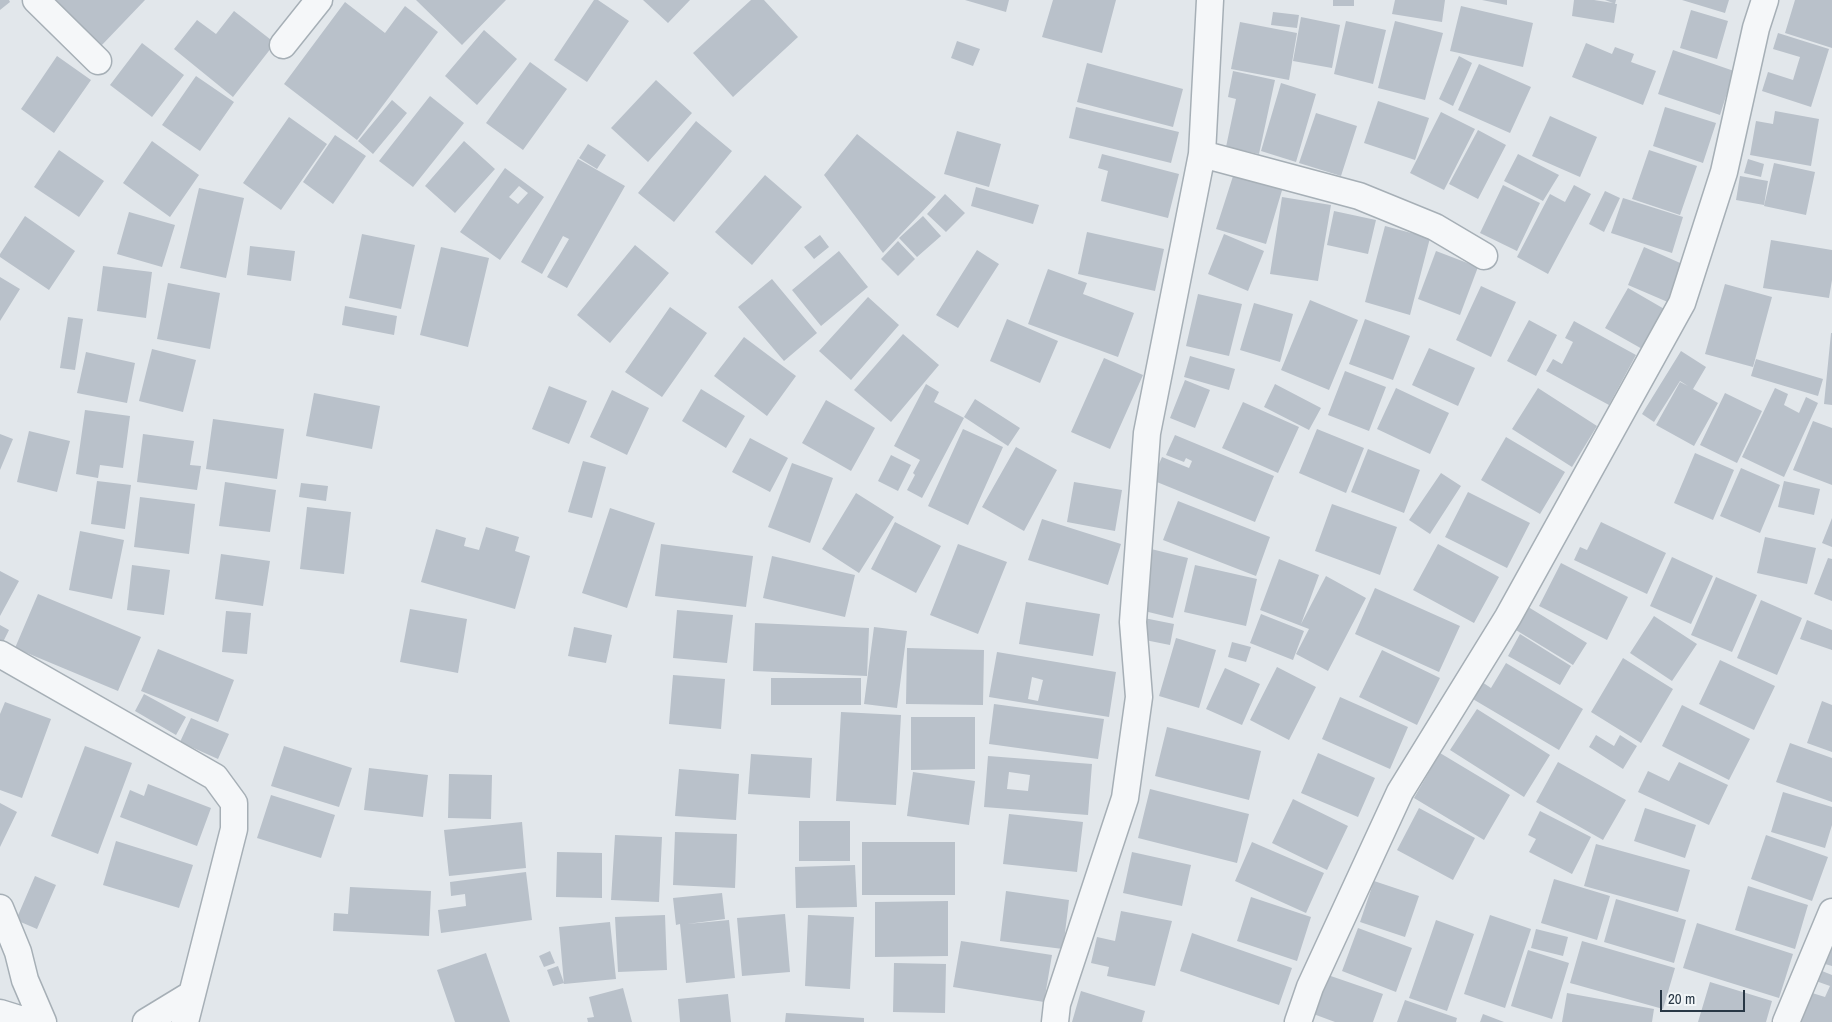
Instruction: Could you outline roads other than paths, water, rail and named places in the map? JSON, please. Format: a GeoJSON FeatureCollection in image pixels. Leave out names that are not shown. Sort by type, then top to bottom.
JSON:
{"type":"FeatureCollection","features":[{"type":"Feature","properties":{"kind":"street"},"geometry":{"type":"LineString","coordinates":[[36,0],[98,61]]}},
{"type":"Feature","properties":{"kind":"street"},"geometry":{"type":"LineString","coordinates":[[283,45],[319,0]]}},
{"type":"Feature","properties":{"kind":"street"},"geometry":{"type":"LineString","coordinates":[[1055,1022],[1057,1004],[1125,798],[1139,697],[1133,622],[1147,433],[1202,154],[1210,0]]}},
{"type":"Feature","properties":{"kind":"street"},"geometry":{"type":"LineString","coordinates":[[1298,1022],[1310,988],[1400,792],[1508,617],[1682,303],[1724,172],[1756,28],[1766,0]]}},
{"type":"Feature","properties":{"kind":"street"},"geometry":{"type":"LineString","coordinates":[[1202,154],[1359,196],[1435,227],[1484,256]]}},
{"type":"Feature","properties":{"kind":"street"},"geometry":{"type":"LineString","coordinates":[[0,654],[215,777],[234,803],[234,829],[185,1022]]}},
{"type":"Feature","properties":{"kind":"street"},"geometry":{"type":"LineString","coordinates":[[0,908],[18,952],[25,980],[43,1022]]}},
{"type":"Feature","properties":{"kind":"street"},"geometry":{"type":"LineString","coordinates":[[1786,1022],[1832,912]]}},
{"type":"Feature","properties":{"kind":"street"},"geometry":{"type":"LineString","coordinates":[[146,1022],[192,994]]}},
{"type":"Feature","properties":{"kind":"street"},"geometry":{"type":"LineString","coordinates":[[0,1013],[29,1022]]}}]}
